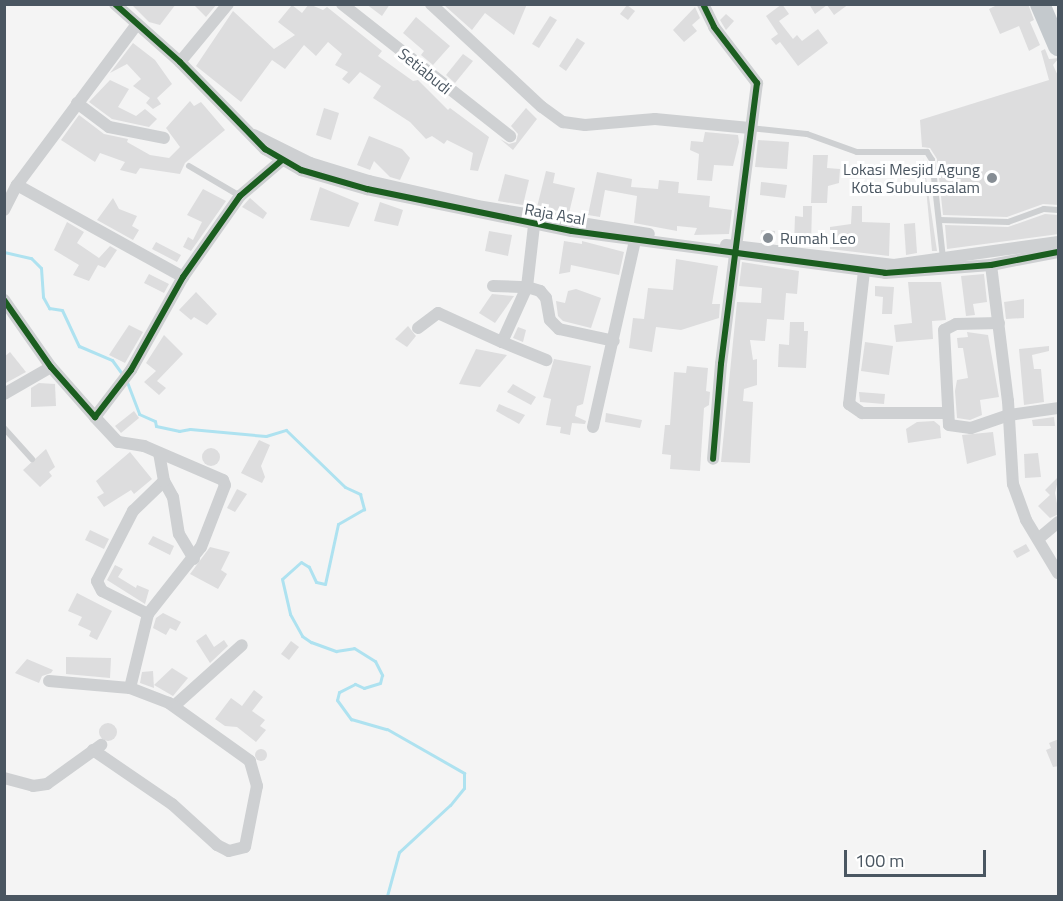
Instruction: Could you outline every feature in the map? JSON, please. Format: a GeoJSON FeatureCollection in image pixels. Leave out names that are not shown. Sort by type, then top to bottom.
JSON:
{"type":"FeatureCollection","features":[{"type":"Feature","properties":{"kind":"highway"},"geometry":{"type":"LineString","coordinates":[[1040,4],[1059,46]]}},
{"type":"Feature","properties":{"kind":"highway"},"geometry":{"type":"LineString","coordinates":[[1050,4],[1059,23]]}},
{"type":"Feature","properties":{"kind":"street","name":"Raja Asal"},"geometry":{"type":"LineString","coordinates":[[115,4],[180,62],[254,135],[310,163],[359,178],[534,220],[864,271],[895,273],[1059,242]]}},
{"type":"Feature","properties":{"kind":"street"},"geometry":{"type":"LineString","coordinates":[[180,62],[228,4]]}},
{"type":"Feature","properties":{"kind":"street","name":"Setiabudi"},"geometry":{"type":"LineString","coordinates":[[342,4],[510,136]]}},
{"type":"Feature","properties":{"kind":"street"},"geometry":{"type":"LineString","coordinates":[[431,4],[542,107],[563,122],[585,124],[655,119],[750,128]]}},
{"type":"Feature","properties":{"kind":"street"},"geometry":{"type":"LineString","coordinates":[[703,4],[714,27],[756,80],[738,251],[721,364],[713,459]]}},
{"type":"Feature","properties":{"kind":"street"},"geometry":{"type":"LineString","coordinates":[[4,210],[17,185],[137,24]]}},
{"type":"Feature","properties":{"kind":"street"},"geometry":{"type":"LineString","coordinates":[[77,103],[109,127],[164,138]]}},
{"type":"Feature","properties":{"kind":"street","name":"Raja Asal"},"geometry":{"type":"LineString","coordinates":[[254,135],[259,145],[308,173],[366,189],[635,240],[886,265],[943,263],[991,265],[1059,252]]}},
{"type":"Feature","properties":{"kind":"street"},"geometry":{"type":"LineString","coordinates":[[95,417],[131,370],[183,277],[240,196],[282,160]]}},
{"type":"Feature","properties":{"kind":"street"},"geometry":{"type":"LineString","coordinates":[[17,185],[183,277]]}},
{"type":"Feature","properties":{"kind":"street"},"geometry":{"type":"LineString","coordinates":[[502,342],[527,287],[534,220]]}},
{"type":"Feature","properties":{"kind":"street"},"geometry":{"type":"LineString","coordinates":[[593,427],[635,240]]}},
{"type":"Feature","properties":{"kind":"street"},"geometry":{"type":"LineString","coordinates":[[991,265],[1009,415],[1012,484],[1038,539],[1059,573]]}},
{"type":"Feature","properties":{"kind":"street"},"geometry":{"type":"LineString","coordinates":[[864,271],[849,404],[862,413],[946,413]]}},
{"type":"Feature","properties":{"kind":"street"},"geometry":{"type":"LineString","coordinates":[[493,286],[527,287],[544,295],[550,320],[559,329],[614,341]]}},
{"type":"Feature","properties":{"kind":"street"},"geometry":{"type":"LineString","coordinates":[[4,300],[51,368],[118,442],[144,446],[225,482],[211,528],[194,559],[148,614],[130,688]]}},
{"type":"Feature","properties":{"kind":"street"},"geometry":{"type":"LineString","coordinates":[[418,328],[428,317],[438,313],[546,360]]}},
{"type":"Feature","properties":{"kind":"street"},"geometry":{"type":"LineString","coordinates":[[999,323],[956,324],[944,330],[946,413],[954,429],[971,428],[1009,415],[1059,408]]}},
{"type":"Feature","properties":{"kind":"street"},"geometry":{"type":"LineString","coordinates":[[4,394],[51,368]]}},
{"type":"Feature","properties":{"kind":"street"},"geometry":{"type":"LineString","coordinates":[[159,454],[164,481],[173,497],[179,534],[194,559]]}},
{"type":"Feature","properties":{"kind":"street"},"geometry":{"type":"LineString","coordinates":[[148,614],[102,591],[97,581],[133,510],[164,481]]}},
{"type":"Feature","properties":{"kind":"street"},"geometry":{"type":"LineString","coordinates":[[1038,539],[1059,522]]}},
{"type":"Feature","properties":{"kind":"street"},"geometry":{"type":"LineString","coordinates":[[174,706],[242,645]]}},
{"type":"Feature","properties":{"kind":"street"},"geometry":{"type":"LineString","coordinates":[[4,778],[33,786],[47,784],[97,747],[172,804],[217,845],[229,851],[245,848],[257,786],[250,761],[174,706],[130,688],[50,681]]}},
{"type":"Feature","properties":{"kind":"lane"},"geometry":{"type":"LineString","coordinates":[[750,128],[807,134],[857,152],[927,152],[932,160],[943,263]]}},
{"type":"Feature","properties":{"kind":"lane"},"geometry":{"type":"LineString","coordinates":[[189,166],[240,196]]}},
{"type":"Feature","properties":{"kind":"lane"},"geometry":{"type":"LineString","coordinates":[[940,220],[1008,222],[1038,210],[1059,210]]}},
{"type":"Feature","properties":{"kind":"lane"},"geometry":{"type":"LineString","coordinates":[[4,428],[32,459]]}},
{"type":"Feature","properties":{"kind":"building"},"geometry":{"type":"Polygon","coordinates":[[[131,4],[176,4],[160,25],[149,22],[131,4]]]}},
{"type":"Feature","properties":{"kind":"building"},"geometry":{"type":"Polygon","coordinates":[[[193,4],[217,4],[206,17],[193,4]]]}},
{"type":"Feature","properties":{"kind":"building"},"geometry":{"type":"Polygon","coordinates":[[[309,4],[323,10],[327,7],[382,51],[378,56],[413,81],[418,80],[448,110],[450,108],[489,137],[478,171],[470,170],[473,153],[447,140],[444,144],[432,136],[426,139],[410,122],[373,98],[381,86],[360,72],[349,84],[342,79],[348,72],[335,65],[342,54],[328,42],[316,56],[304,45],[285,69],[272,60],[241,102],[196,66],[233,11],[274,49],[295,35],[278,22],[292,5],[302,13],[309,4]]]}},
{"type":"Feature","properties":{"kind":"building"},"geometry":{"type":"Polygon","coordinates":[[[366,4],[390,4],[382,16],[366,4]]]}},
{"type":"Feature","properties":{"kind":"building"},"geometry":{"type":"Polygon","coordinates":[[[527,4],[514,35],[485,13],[472,30],[444,5],[527,4]]]}},
{"type":"Feature","properties":{"kind":"building"},"geometry":{"type":"Polygon","coordinates":[[[782,4],[789,14],[779,21],[793,39],[797,35],[802,41],[818,29],[828,43],[798,66],[780,42],[776,45],[771,39],[778,34],[766,16],[782,4]]]}},
{"type":"Feature","properties":{"kind":"building"},"geometry":{"type":"Polygon","coordinates":[[[809,4],[849,4],[834,15],[827,5],[815,14],[809,4]]]}},
{"type":"Feature","properties":{"kind":"building"},"geometry":{"type":"Polygon","coordinates":[[[999,4],[1028,4],[1034,20],[1030,22],[1040,45],[1029,51],[1019,26],[1000,34],[989,9],[999,4]]]}},
{"type":"Feature","properties":{"kind":"building"},"geometry":{"type":"Polygon","coordinates":[[[627,5],[635,11],[628,20],[620,14],[627,5]]]}},
{"type":"Feature","properties":{"kind":"building"},"geometry":{"type":"Polygon","coordinates":[[[695,7],[700,18],[692,25],[697,31],[684,42],[673,30],[695,7]]]}},
{"type":"Feature","properties":{"kind":"building"},"geometry":{"type":"Polygon","coordinates":[[[726,14],[734,21],[726,30],[720,20],[726,14]]]}},
{"type":"Feature","properties":{"kind":"building"},"geometry":{"type":"Polygon","coordinates":[[[550,16],[557,20],[539,48],[532,44],[550,16]]]}},
{"type":"Feature","properties":{"kind":"building"},"geometry":{"type":"Polygon","coordinates":[[[416,17],[450,46],[433,65],[421,55],[424,51],[403,33],[416,17]]]}},
{"type":"Feature","properties":{"kind":"building"},"geometry":{"type":"Polygon","coordinates":[[[577,38],[585,43],[566,71],[559,66],[577,38]]]}},
{"type":"Feature","properties":{"kind":"building"},"geometry":{"type":"Polygon","coordinates":[[[133,43],[155,60],[172,84],[157,98],[161,104],[153,109],[146,103],[150,98],[133,86],[141,79],[127,64],[110,73],[133,43]]]}},
{"type":"Feature","properties":{"kind":"building","name":"Lokasi Mesjid Agung Kota Subulussalam"},"geometry":{"type":"Polygon","coordinates":[[[1045,49],[1049,59],[1059,58],[1053,65],[1059,78],[1059,205],[1043,204],[1007,217],[943,215],[937,159],[930,148],[922,147],[920,120],[1049,80],[1041,51],[1045,49]]]}},
{"type":"Feature","properties":{"kind":"building"},"geometry":{"type":"Polygon","coordinates":[[[463,54],[473,61],[455,83],[446,75],[463,54]]]}},
{"type":"Feature","properties":{"kind":"building"},"geometry":{"type":"Polygon","coordinates":[[[110,80],[129,89],[118,107],[136,116],[145,109],[157,119],[149,127],[112,119],[89,102],[110,80]]]}},
{"type":"Feature","properties":{"kind":"building"},"geometry":{"type":"Polygon","coordinates":[[[190,101],[194,106],[201,102],[225,130],[185,163],[180,174],[140,168],[136,174],[120,170],[125,162],[100,153],[95,162],[61,140],[79,115],[104,134],[128,139],[127,142],[150,155],[169,158],[180,147],[166,128],[190,101]]]}},
{"type":"Feature","properties":{"kind":"building"},"geometry":{"type":"Polygon","coordinates":[[[324,108],[339,113],[331,140],[316,135],[324,108]]]}},
{"type":"Feature","properties":{"kind":"building"},"geometry":{"type":"Polygon","coordinates":[[[526,108],[537,119],[513,150],[500,139],[509,144],[516,142],[518,134],[511,126],[526,108]]]}},
{"type":"Feature","properties":{"kind":"building"},"geometry":{"type":"Polygon","coordinates":[[[705,132],[738,135],[739,142],[733,166],[714,165],[712,181],[697,180],[699,154],[690,150],[691,141],[703,142],[705,132]]]}},
{"type":"Feature","properties":{"kind":"building"},"geometry":{"type":"Polygon","coordinates":[[[369,136],[402,149],[410,158],[400,180],[390,177],[374,161],[370,170],[357,165],[369,136]]]}},
{"type":"Feature","properties":{"kind":"building"},"geometry":{"type":"Polygon","coordinates":[[[758,140],[789,142],[787,169],[755,167],[758,140]]]}},
{"type":"Feature","properties":{"kind":"building"},"geometry":{"type":"Polygon","coordinates":[[[813,155],[828,155],[827,168],[840,169],[839,183],[828,186],[827,203],[811,203],[813,155]]]}},
{"type":"Feature","properties":{"kind":"building"},"geometry":{"type":"Polygon","coordinates":[[[923,157],[937,251],[932,251],[923,157]]]}},
{"type":"Feature","properties":{"kind":"building"},"geometry":{"type":"Polygon","coordinates":[[[546,171],[555,173],[553,183],[575,188],[569,213],[537,207],[546,171]]]}},
{"type":"Feature","properties":{"kind":"building"},"geometry":{"type":"Polygon","coordinates":[[[597,172],[632,179],[631,187],[658,189],[659,180],[679,182],[678,193],[710,196],[709,207],[732,210],[729,234],[694,235],[697,228],[677,226],[677,231],[634,223],[637,196],[605,190],[600,217],[588,215],[597,172]]]}},
{"type":"Feature","properties":{"kind":"building"},"geometry":{"type":"Polygon","coordinates":[[[505,174],[529,180],[523,205],[498,201],[505,174]]]}},
{"type":"Feature","properties":{"kind":"building"},"geometry":{"type":"Polygon","coordinates":[[[761,182],[787,185],[785,198],[760,195],[761,182]]]}},
{"type":"Feature","properties":{"kind":"building"},"geometry":{"type":"Polygon","coordinates":[[[320,187],[359,203],[349,227],[310,220],[320,187]]]}},
{"type":"Feature","properties":{"kind":"building"},"geometry":{"type":"Polygon","coordinates":[[[203,189],[226,201],[191,251],[183,247],[188,237],[193,240],[202,222],[187,215],[203,189]]]}},
{"type":"Feature","properties":{"kind":"building"},"geometry":{"type":"Polygon","coordinates":[[[113,198],[119,209],[137,216],[132,226],[139,230],[133,240],[97,220],[113,198]]]}},
{"type":"Feature","properties":{"kind":"building"},"geometry":{"type":"Polygon","coordinates":[[[250,198],[267,213],[263,219],[242,207],[250,198]]]}},
{"type":"Feature","properties":{"kind":"building"},"geometry":{"type":"Polygon","coordinates":[[[380,202],[403,210],[398,226],[374,221],[380,202]]]}},
{"type":"Feature","properties":{"kind":"building"},"geometry":{"type":"Polygon","coordinates":[[[803,206],[812,206],[811,246],[794,245],[795,216],[803,217],[803,206]]]}},
{"type":"Feature","properties":{"kind":"building"},"geometry":{"type":"Polygon","coordinates":[[[852,206],[862,206],[862,222],[890,223],[889,256],[830,249],[830,227],[851,224],[852,206]]]}},
{"type":"Feature","properties":{"kind":"building"},"geometry":{"type":"Polygon","coordinates":[[[1045,214],[1059,215],[1059,234],[947,249],[945,225],[1008,227],[1045,214]]]}},
{"type":"Feature","properties":{"kind":"building"},"geometry":{"type":"Polygon","coordinates":[[[67,222],[84,232],[77,243],[99,258],[110,246],[117,250],[105,268],[98,265],[89,281],[73,275],[79,265],[54,250],[67,222]]]}},
{"type":"Feature","properties":{"kind":"building"},"geometry":{"type":"Polygon","coordinates":[[[915,223],[917,253],[906,255],[904,224],[915,223]]]}},
{"type":"Feature","properties":{"kind":"building","name":"Rumah Leo"},"geometry":{"type":"Polygon","coordinates":[[[761,230],[775,231],[774,242],[760,241],[761,230]]]}},
{"type":"Feature","properties":{"kind":"building"},"geometry":{"type":"Polygon","coordinates":[[[489,231],[512,235],[508,256],[485,251],[489,231]]]}},
{"type":"Feature","properties":{"kind":"building"},"geometry":{"type":"Polygon","coordinates":[[[564,241],[582,244],[582,241],[624,252],[619,275],[571,265],[570,272],[559,274],[564,241]]]}},
{"type":"Feature","properties":{"kind":"building"},"geometry":{"type":"Polygon","coordinates":[[[156,242],[181,255],[177,262],[152,249],[156,242]]]}},
{"type":"Feature","properties":{"kind":"building"},"geometry":{"type":"Polygon","coordinates":[[[676,259],[718,266],[712,304],[720,304],[719,318],[681,330],[656,327],[652,352],[629,348],[633,318],[644,319],[648,288],[673,290],[676,259]]]}},
{"type":"Feature","properties":{"kind":"building"},"geometry":{"type":"Polygon","coordinates":[[[742,262],[799,271],[797,294],[786,293],[784,320],[767,319],[765,341],[750,340],[753,360],[757,359],[757,385],[744,389],[743,401],[753,402],[750,463],[721,462],[737,302],[761,303],[762,288],[739,286],[742,262]]]}},
{"type":"Feature","properties":{"kind":"building"},"geometry":{"type":"Polygon","coordinates":[[[149,274],[169,284],[164,293],[144,283],[149,274]]]}},
{"type":"Feature","properties":{"kind":"building"},"geometry":{"type":"Polygon","coordinates":[[[984,274],[987,302],[973,304],[975,315],[966,316],[961,276],[984,274]]]}},
{"type":"Feature","properties":{"kind":"building"},"geometry":{"type":"Polygon","coordinates":[[[908,282],[941,282],[946,320],[932,321],[933,339],[896,342],[894,325],[912,323],[908,282]]]}},
{"type":"Feature","properties":{"kind":"building"},"geometry":{"type":"Polygon","coordinates":[[[875,286],[894,287],[892,314],[882,314],[883,297],[875,296],[875,286]]]}},
{"type":"Feature","properties":{"kind":"building"},"geometry":{"type":"Polygon","coordinates":[[[576,289],[601,298],[591,328],[563,321],[558,316],[556,301],[565,303],[568,291],[576,289]]]}},
{"type":"Feature","properties":{"kind":"building"},"geometry":{"type":"Polygon","coordinates":[[[196,292],[217,314],[207,325],[194,317],[191,320],[179,310],[196,292]]]}},
{"type":"Feature","properties":{"kind":"building"},"geometry":{"type":"Polygon","coordinates":[[[492,294],[514,296],[495,323],[479,313],[492,294]]]}},
{"type":"Feature","properties":{"kind":"building"},"geometry":{"type":"Polygon","coordinates":[[[1024,299],[1024,318],[1006,319],[1004,302],[1024,299]]]}},
{"type":"Feature","properties":{"kind":"building"},"geometry":{"type":"Polygon","coordinates":[[[790,322],[804,322],[804,331],[808,331],[806,368],[778,367],[779,344],[789,345],[790,322]]]}},
{"type":"Feature","properties":{"kind":"building"},"geometry":{"type":"Polygon","coordinates":[[[129,325],[143,332],[125,363],[109,355],[129,325]]]}},
{"type":"Feature","properties":{"kind":"building"},"geometry":{"type":"Polygon","coordinates":[[[408,326],[416,336],[407,347],[395,339],[408,326]]]}},
{"type":"Feature","properties":{"kind":"building"},"geometry":{"type":"Polygon","coordinates":[[[518,327],[526,330],[523,342],[513,338],[518,327]]]}},
{"type":"Feature","properties":{"kind":"building"},"geometry":{"type":"Polygon","coordinates":[[[967,332],[988,335],[999,397],[980,400],[982,415],[970,420],[957,418],[955,391],[957,380],[968,378],[963,348],[958,348],[957,338],[968,337],[967,332]]]}},
{"type":"Feature","properties":{"kind":"building"},"geometry":{"type":"Polygon","coordinates":[[[164,335],[183,354],[157,381],[166,388],[159,395],[144,382],[156,371],[146,363],[164,335]]]}},
{"type":"Feature","properties":{"kind":"building"},"geometry":{"type":"Polygon","coordinates":[[[865,342],[893,346],[889,375],[861,371],[865,342]]]}},
{"type":"Feature","properties":{"kind":"building"},"geometry":{"type":"Polygon","coordinates":[[[1049,346],[1049,351],[1032,355],[1034,369],[1041,369],[1044,402],[1024,405],[1019,349],[1049,346]]]}},
{"type":"Feature","properties":{"kind":"building"},"geometry":{"type":"Polygon","coordinates":[[[476,349],[507,355],[480,387],[459,384],[476,349]]]}},
{"type":"Feature","properties":{"kind":"building"},"geometry":{"type":"Polygon","coordinates":[[[10,352],[26,372],[4,384],[4,357],[10,352]]]}},
{"type":"Feature","properties":{"kind":"building"},"geometry":{"type":"Polygon","coordinates":[[[554,359],[591,366],[583,404],[577,406],[575,416],[586,421],[585,424],[572,423],[570,435],[560,433],[561,427],[546,425],[551,399],[543,397],[554,359]]]}},
{"type":"Feature","properties":{"kind":"building"},"geometry":{"type":"Polygon","coordinates":[[[687,366],[708,368],[706,391],[710,392],[709,405],[704,408],[700,471],[670,469],[671,455],[662,454],[665,425],[670,425],[674,372],[686,373],[687,366]]]}},
{"type":"Feature","properties":{"kind":"building"},"geometry":{"type":"Polygon","coordinates":[[[39,383],[55,384],[56,406],[31,407],[31,388],[39,383]]]}},
{"type":"Feature","properties":{"kind":"building"},"geometry":{"type":"Polygon","coordinates":[[[513,384],[536,397],[531,405],[507,392],[513,384]]]}},
{"type":"Feature","properties":{"kind":"building"},"geometry":{"type":"Polygon","coordinates":[[[859,392],[885,394],[884,404],[860,402],[859,392]]]}},
{"type":"Feature","properties":{"kind":"building"},"geometry":{"type":"Polygon","coordinates":[[[499,404],[525,415],[519,424],[496,411],[499,404]]]}},
{"type":"Feature","properties":{"kind":"building"},"geometry":{"type":"Polygon","coordinates":[[[134,411],[139,418],[121,433],[115,426],[134,411]]]}},
{"type":"Feature","properties":{"kind":"building"},"geometry":{"type":"Polygon","coordinates":[[[606,413],[642,420],[640,428],[605,422],[606,413]]]}},
{"type":"Feature","properties":{"kind":"building"},"geometry":{"type":"Polygon","coordinates":[[[1054,417],[1055,426],[1033,426],[1032,420],[1054,417]]]}},
{"type":"Feature","properties":{"kind":"building"},"geometry":{"type":"Polygon","coordinates":[[[934,421],[940,426],[941,438],[908,443],[906,429],[917,422],[934,421]]]}},
{"type":"Feature","properties":{"kind":"building"},"geometry":{"type":"Polygon","coordinates":[[[993,432],[996,455],[967,464],[962,435],[993,432]]]}},
{"type":"Feature","properties":{"kind":"building"},"geometry":{"type":"Polygon","coordinates":[[[259,440],[270,445],[261,466],[265,477],[262,483],[241,473],[259,440]]]}},
{"type":"Feature","properties":{"kind":"building"},"geometry":{"type":"Polygon","coordinates":[[[207,448],[215,448],[220,453],[218,464],[207,466],[202,461],[202,453],[207,448]]]}},
{"type":"Feature","properties":{"kind":"building"},"geometry":{"type":"Polygon","coordinates":[[[46,449],[55,467],[49,472],[52,476],[40,487],[23,470],[46,449]]]}},
{"type":"Feature","properties":{"kind":"building"},"geometry":{"type":"Polygon","coordinates":[[[130,452],[152,479],[134,494],[131,490],[104,507],[97,497],[104,493],[96,481],[130,452]]]}},
{"type":"Feature","properties":{"kind":"building"},"geometry":{"type":"Polygon","coordinates":[[[1038,453],[1041,477],[1025,478],[1024,454],[1038,453]]]}},
{"type":"Feature","properties":{"kind":"building"},"geometry":{"type":"Polygon","coordinates":[[[1059,476],[1055,493],[1059,514],[1050,518],[1038,506],[1050,495],[1045,490],[1059,476]]]}},
{"type":"Feature","properties":{"kind":"building"},"geometry":{"type":"Polygon","coordinates":[[[237,489],[247,494],[235,512],[227,508],[237,489]]]}},
{"type":"Feature","properties":{"kind":"building"},"geometry":{"type":"Polygon","coordinates":[[[90,530],[109,539],[104,549],[85,540],[90,530]]]}},
{"type":"Feature","properties":{"kind":"building"},"geometry":{"type":"Polygon","coordinates":[[[153,536],[174,546],[170,555],[148,544],[153,536]]]}},
{"type":"Feature","properties":{"kind":"building"},"geometry":{"type":"Polygon","coordinates":[[[1026,544],[1030,551],[1017,558],[1013,551],[1026,544]]]}},
{"type":"Feature","properties":{"kind":"building"},"geometry":{"type":"Polygon","coordinates":[[[210,547],[230,552],[221,570],[227,574],[218,589],[190,574],[210,547]]]}},
{"type":"Feature","properties":{"kind":"building"},"geometry":{"type":"Polygon","coordinates":[[[115,565],[123,569],[118,577],[136,588],[137,585],[149,590],[145,604],[107,580],[115,565]]]}},
{"type":"Feature","properties":{"kind":"building"},"geometry":{"type":"Polygon","coordinates":[[[77,593],[112,611],[97,640],[89,636],[91,631],[78,625],[82,617],[68,611],[77,593]]]}},
{"type":"Feature","properties":{"kind":"building"},"geometry":{"type":"Polygon","coordinates":[[[163,613],[181,622],[176,631],[170,628],[166,635],[153,628],[156,618],[163,613]]]}},
{"type":"Feature","properties":{"kind":"building"},"geometry":{"type":"Polygon","coordinates":[[[206,634],[214,647],[224,640],[228,646],[210,663],[196,641],[206,634]]]}},
{"type":"Feature","properties":{"kind":"building"},"geometry":{"type":"Polygon","coordinates":[[[291,641],[299,647],[289,660],[281,654],[291,641]]]}},
{"type":"Feature","properties":{"kind":"building"},"geometry":{"type":"Polygon","coordinates":[[[66,657],[111,658],[110,678],[66,674],[66,657]]]}},
{"type":"Feature","properties":{"kind":"building"},"geometry":{"type":"Polygon","coordinates":[[[27,659],[53,670],[42,676],[39,683],[15,673],[27,659]]]}},
{"type":"Feature","properties":{"kind":"building"},"geometry":{"type":"Polygon","coordinates":[[[172,668],[188,678],[173,696],[154,685],[172,668]]]}},
{"type":"Feature","properties":{"kind":"building"},"geometry":{"type":"Polygon","coordinates":[[[153,671],[154,688],[140,683],[142,672],[153,671]]]}},
{"type":"Feature","properties":{"kind":"building"},"geometry":{"type":"Polygon","coordinates":[[[254,690],[263,697],[252,711],[265,720],[260,726],[266,730],[256,742],[237,727],[225,726],[215,719],[231,698],[242,706],[254,690]]]}},
{"type":"Feature","properties":{"kind":"building"},"geometry":{"type":"Polygon","coordinates":[[[108,723],[114,726],[117,732],[114,738],[108,741],[102,738],[99,732],[102,726],[108,723]]]}},
{"type":"Feature","properties":{"kind":"building"},"geometry":{"type":"Polygon","coordinates":[[[1059,739],[1059,766],[1053,767],[1046,750],[1051,748],[1049,743],[1059,739]]]}},
{"type":"Feature","properties":{"kind":"building"},"geometry":{"type":"Polygon","coordinates":[[[263,749],[266,750],[266,760],[259,761],[256,760],[255,753],[256,750],[263,749]]]}},
{"type":"Feature","properties":{"kind":"waterway"},"geometry":{"type":"LineString","coordinates":[[4,252],[31,258],[41,268],[43,297],[49,308],[62,310],[79,346],[112,360],[122,374]]}},
{"type":"Feature","properties":{"kind":"waterway"},"geometry":{"type":"LineString","coordinates":[[127,382],[139,414],[155,421],[156,426],[179,431],[190,429],[266,436],[286,430],[345,487],[360,494],[364,509],[338,524],[325,584],[316,582],[309,567],[301,562],[282,579],[290,614],[302,636],[311,642],[336,651],[354,648],[375,661],[382,675],[380,683],[364,688],[355,684],[339,692],[337,700],[351,719],[387,729],[464,773],[464,788],[450,805],[399,852],[387,896]]}},
{"type":"Feature","properties":{"kind":"cycle path"},"geometry":{"type":"LineString","coordinates":[[115,4],[180,62],[265,149],[301,170],[367,189],[572,231],[885,273],[991,265],[1058,252]]}},
{"type":"Feature","properties":{"kind":"cycle path"},"geometry":{"type":"LineString","coordinates":[[703,4],[714,27],[757,83],[721,364],[713,459]]}},
{"type":"Feature","properties":{"kind":"cycle path"},"geometry":{"type":"LineString","coordinates":[[4,300],[51,367],[95,417],[131,370],[183,277],[240,196],[282,160]]}},
{"type":"Feature","properties":{"kind":"place","name":"Lokasi Mesjid Agung Kota Subulussalam"},"geometry":{"type":"Point","coordinates":[992,178]}},
{"type":"Feature","properties":{"kind":"place","name":"Rumah Leo"},"geometry":{"type":"Point","coordinates":[768,238]}}]}
